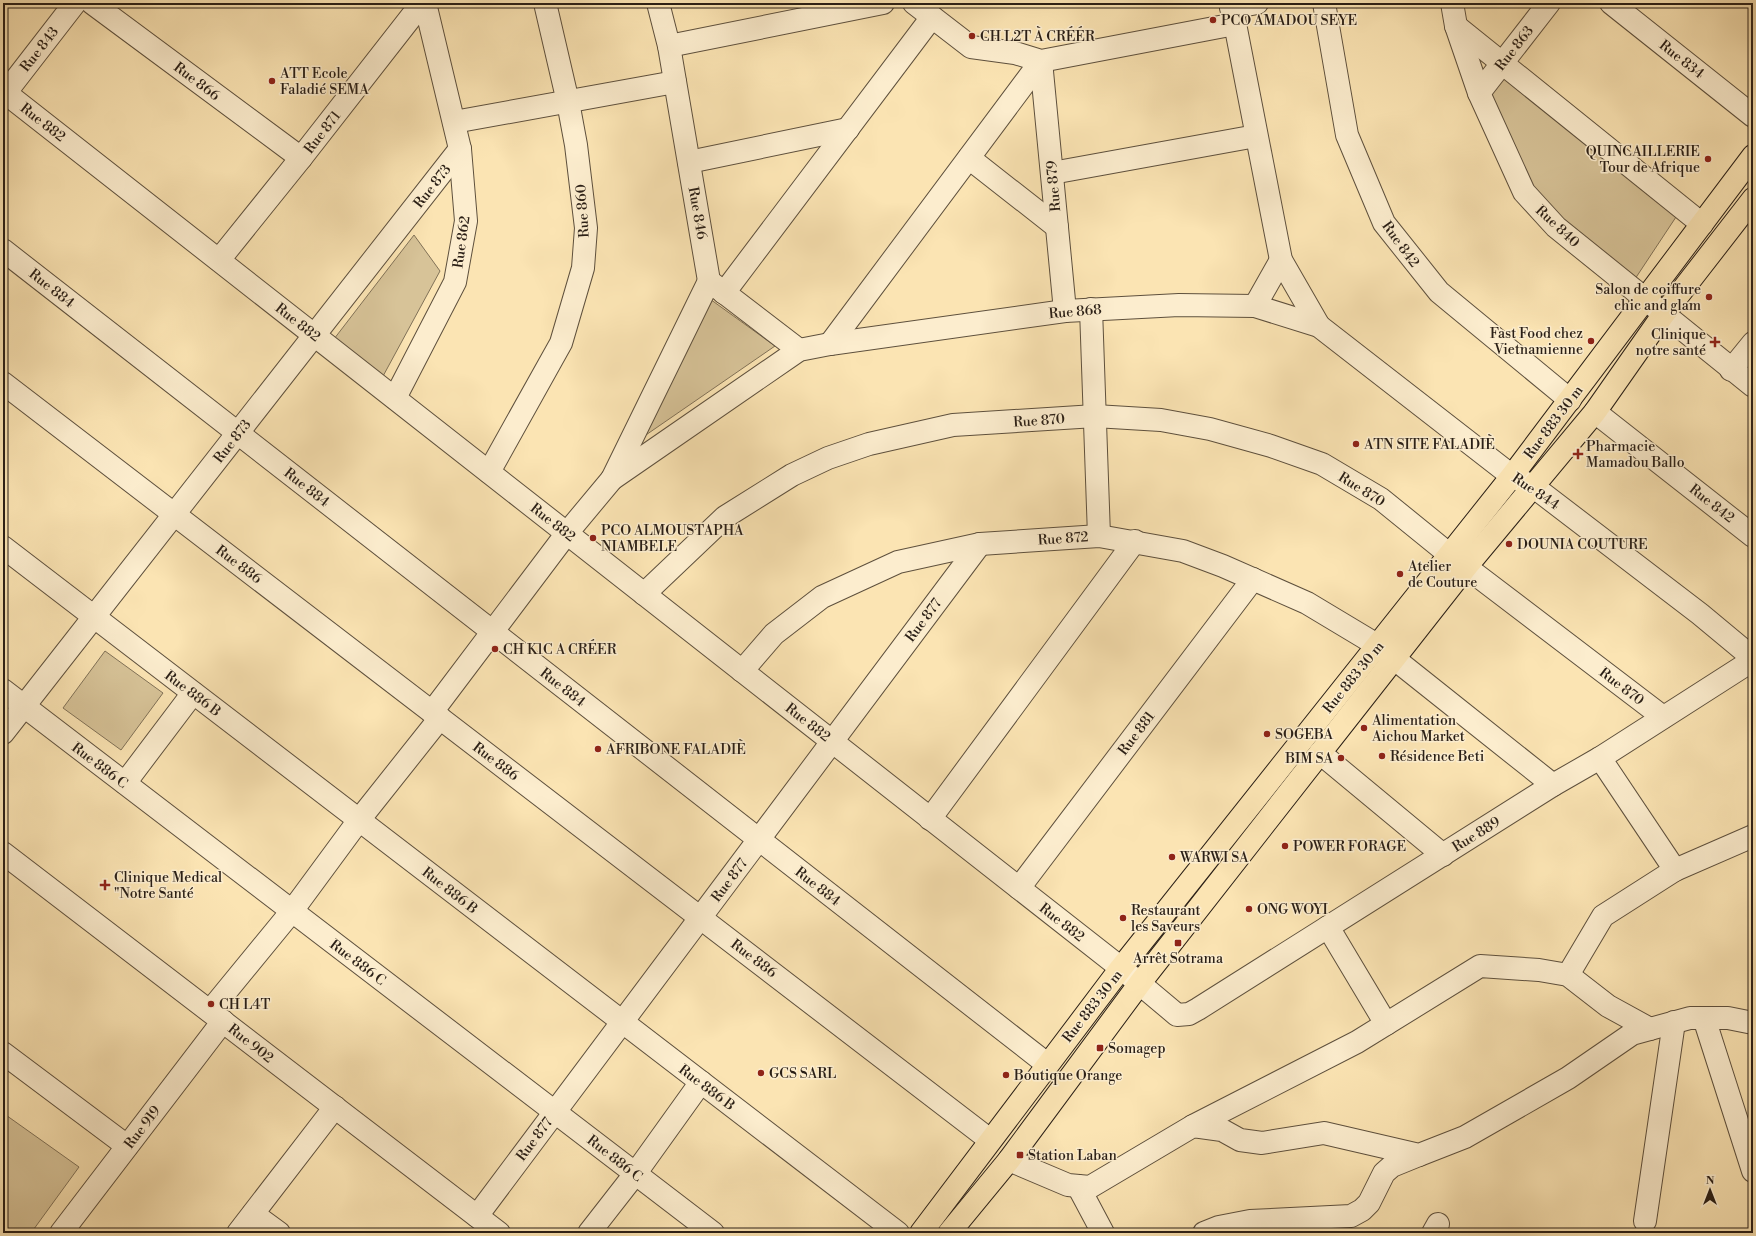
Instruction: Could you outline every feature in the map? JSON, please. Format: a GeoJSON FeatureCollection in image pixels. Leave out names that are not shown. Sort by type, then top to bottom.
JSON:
{"type":"FeatureCollection","features":[{"type":"Feature","properties":{"kind":"main road","name":"Rue 883 30 m"},"geometry":{"type":"LineString","coordinates":[[920,1233],[1121,968],[1378,645],[1458,561],[1512,476],[1753,156]]}},
{"type":"Feature","properties":{"kind":"main road"},"geometry":{"type":"LineString","coordinates":[[949,1233],[1009,1160],[1140,984],[1395,659],[1458,561],[1534,487],[1595,412],[1663,315],[1753,199]]}},
{"type":"Feature","properties":{"kind":"street","name":"Rue 843"},"geometry":{"type":"LineString","coordinates":[[4,93],[75,3]]}},
{"type":"Feature","properties":{"kind":"street","name":"Rue 866"},"geometry":{"type":"LineString","coordinates":[[92,3],[301,158]]}},
{"type":"Feature","properties":{"kind":"street","name":"Rue 871"},"geometry":{"type":"LineString","coordinates":[[219,260],[422,3]]}},
{"type":"Feature","properties":{"kind":"street","name":"Rue 862"},"geometry":{"type":"LineString","coordinates":[[395,398],[455,282],[466,221],[460,149],[425,3]]}},
{"type":"Feature","properties":{"kind":"street","name":"Rue 860"},"geometry":{"type":"LineString","coordinates":[[489,472],[561,342],[583,268],[586,228],[576,144],[546,3]]}},
{"type":"Feature","properties":{"kind":"street","name":"Rue 846"},"geometry":{"type":"LineString","coordinates":[[658,3],[669,46],[689,162],[717,287]]}},
{"type":"Feature","properties":{"kind":"street"},"geometry":{"type":"LineString","coordinates":[[669,46],[883,3]]}},
{"type":"Feature","properties":{"kind":"street"},"geometry":{"type":"LineString","coordinates":[[914,3],[971,47],[1015,53],[1041,61],[1232,12],[1257,3]]}},
{"type":"Feature","properties":{"kind":"street","name":"Rue 842"},"geometry":{"type":"LineString","coordinates":[[1324,3],[1347,135],[1384,223],[1439,292],[1570,400]]}},
{"type":"Feature","properties":{"kind":"street","name":"Rue 840"},"geometry":{"type":"LineString","coordinates":[[1452,3],[1456,26],[1479,93],[1506,157],[1524,192],[1556,227],[1644,300],[1753,386]]}},
{"type":"Feature","properties":{"kind":"street","name":"Rue 863"},"geometry":{"type":"LineString","coordinates":[[1479,93],[1549,3]]}},
{"type":"Feature","properties":{"kind":"street","name":"Rue 834"},"geometry":{"type":"LineString","coordinates":[[1611,3],[1753,116]]}},
{"type":"Feature","properties":{"kind":"street"},"geometry":{"type":"LineString","coordinates":[[1232,12],[1281,260],[1319,326]]}},
{"type":"Feature","properties":{"kind":"street"},"geometry":{"type":"LineString","coordinates":[[612,479],[717,287],[848,129],[932,17]]}},
{"type":"Feature","properties":{"kind":"street"},"geometry":{"type":"LineString","coordinates":[[1456,26],[1702,224]]}},
{"type":"Feature","properties":{"kind":"street"},"geometry":{"type":"LineString","coordinates":[[612,479],[799,350],[830,344],[1041,61]]}},
{"type":"Feature","properties":{"kind":"street","name":"Rue 879"},"geometry":{"type":"LineString","coordinates":[[1041,61],[1065,311]]}},
{"type":"Feature","properties":{"kind":"street"},"geometry":{"type":"LineString","coordinates":[[454,122],[676,82]]}},
{"type":"Feature","properties":{"kind":"street","name":"Rue 882"},"geometry":{"type":"LineString","coordinates":[[4,93],[1121,968],[1177,1015],[1188,1014],[1198,1009]]}},
{"type":"Feature","properties":{"kind":"street"},"geometry":{"type":"LineString","coordinates":[[689,162],[848,129]]}},
{"type":"Feature","properties":{"kind":"street"},"geometry":{"type":"LineString","coordinates":[[1052,173],[1256,136]]}},
{"type":"Feature","properties":{"kind":"street","name":"Rue 873"},"geometry":{"type":"LineString","coordinates":[[3,733],[460,149]]}},
{"type":"Feature","properties":{"kind":"street"},"geometry":{"type":"LineString","coordinates":[[969,158],[1057,227]]}},
{"type":"Feature","properties":{"kind":"street","name":"Rue 884"},"geometry":{"type":"LineString","coordinates":[[3,250],[1047,1064]]}},
{"type":"Feature","properties":{"kind":"street"},"geometry":{"type":"LineString","coordinates":[[1255,306],[1281,260]]}},
{"type":"Feature","properties":{"kind":"street"},"geometry":{"type":"LineString","coordinates":[[717,287],[799,350]]}},
{"type":"Feature","properties":{"kind":"street","name":"Rue 868"},"geometry":{"type":"LineString","coordinates":[[830,344],[1065,311],[1179,305],[1255,306],[1319,326]]}},
{"type":"Feature","properties":{"kind":"street"},"geometry":{"type":"LineString","coordinates":[[1091,309],[1099,536]]}},
{"type":"Feature","properties":{"kind":"street","name":"Rue 844"},"geometry":{"type":"LineString","coordinates":[[1319,326],[1512,476],[1534,487],[1700,614],[1753,659]]}},
{"type":"Feature","properties":{"kind":"street"},"geometry":{"type":"LineString","coordinates":[[1731,370],[1753,343]]}},
{"type":"Feature","properties":{"kind":"street","name":"Rue 886"},"geometry":{"type":"LineString","coordinates":[[3,383],[990,1140]]}},
{"type":"Feature","properties":{"kind":"street","name":"Rue 842"},"geometry":{"type":"LineString","coordinates":[[1595,412],[1753,536]]}},
{"type":"Feature","properties":{"kind":"street","name":"Rue 870"},"geometry":{"type":"LineString","coordinates":[[644,594],[726,517],[792,475],[828,458],[869,444],[953,425],[1095,416],[1162,420],[1210,429],[1271,446],[1322,464],[1381,499],[1458,561],[1663,717]]}},
{"type":"Feature","properties":{"kind":"street","name":"Rue 919"},"geometry":{"type":"LineString","coordinates":[[60,1233],[127,1146],[217,1016],[436,715],[493,632],[567,533],[612,479]]}},
{"type":"Feature","properties":{"kind":"street","name":"Rue 872"},"geometry":{"type":"LineString","coordinates":[[742,671],[774,634],[822,597],[898,562],[980,544],[1099,536],[1135,541],[1183,551],[1253,579],[1307,603],[1378,645],[1553,785]]}},
{"type":"Feature","properties":{"kind":"street"},"geometry":{"type":"LineString","coordinates":[[930,819],[1135,541]]}},
{"type":"Feature","properties":{"kind":"street","name":"Rue 877"},"geometry":{"type":"LineString","coordinates":[[477,1216],[980,544]]}},
{"type":"Feature","properties":{"kind":"street","name":"Rue 886 B"},"geometry":{"type":"LineString","coordinates":[[3,547],[898,1233]]}},
{"type":"Feature","properties":{"kind":"street","name":"Rue 881"},"geometry":{"type":"LineString","coordinates":[[1018,888],[1253,579]]}},
{"type":"Feature","properties":{"kind":"street","name":"Rue 889"},"geometry":{"type":"LineString","coordinates":[[1198,1009],[1553,785],[1600,758],[1753,659]]}},
{"type":"Feature","properties":{"kind":"street","name":"Rue 886 C"},"geometry":{"type":"LineString","coordinates":[[3,690],[712,1233]]}},
{"type":"Feature","properties":{"kind":"street"},"geometry":{"type":"LineString","coordinates":[[125,783],[193,693]]}},
{"type":"Feature","properties":{"kind":"street"},"geometry":{"type":"LineString","coordinates":[[1320,753],[1443,855]]}},
{"type":"Feature","properties":{"kind":"street"},"geometry":{"type":"LineString","coordinates":[[1600,758],[1675,870]]}},
{"type":"Feature","properties":{"kind":"street"},"geometry":{"type":"LineString","coordinates":[[1568,975],[1603,916],[1675,870],[1753,836]]}},
{"type":"Feature","properties":{"kind":"street","name":"Rue 902"},"geometry":{"type":"LineString","coordinates":[[3,853],[499,1233]]}},
{"type":"Feature","properties":{"kind":"street"},"geometry":{"type":"LineString","coordinates":[[1328,927],[1386,1024]]}},
{"type":"Feature","properties":{"kind":"street"},"geometry":{"type":"LineString","coordinates":[[1009,1160],[1068,1185],[1090,1187],[1193,1126],[1357,1042],[1480,966],[1539,970],[1568,975],[1608,1006],[1650,1029]]}},
{"type":"Feature","properties":{"kind":"street"},"geometry":{"type":"LineString","coordinates":[[1204,1233],[1219,1227],[1250,1221],[1290,1225],[1351,1216],[1362,1210],[1369,1203],[1384,1173],[1392,1166],[1465,1137],[1568,1078],[1632,1034],[1690,1018],[1728,1018],[1753,1023]]}},
{"type":"Feature","properties":{"kind":"street"},"geometry":{"type":"LineString","coordinates":[[1704,1018],[1753,1171]]}},
{"type":"Feature","properties":{"kind":"street"},"geometry":{"type":"LineString","coordinates":[[1645,1221],[1674,1022]]}},
{"type":"Feature","properties":{"kind":"street"},"geometry":{"type":"LineString","coordinates":[[3,1053],[127,1146]]}},
{"type":"Feature","properties":{"kind":"street"},"geometry":{"type":"LineString","coordinates":[[589,1233],[635,1174],[701,1082]]}},
{"type":"Feature","properties":{"kind":"street"},"geometry":{"type":"LineString","coordinates":[[238,1233],[335,1107]]}},
{"type":"Feature","properties":{"kind":"street"},"geometry":{"type":"LineString","coordinates":[[1193,1126],[1222,1130],[1240,1140],[1262,1143],[1324,1133],[1419,1155]]}},
{"type":"Feature","properties":{"kind":"street"},"geometry":{"type":"LineString","coordinates":[[1078,1186],[1103,1233]]}},
{"type":"Feature","properties":{"kind":"street"},"geometry":{"type":"LineString","coordinates":[[253,1214],[279,1233]]}},
{"type":"Feature","properties":{"kind":"shaded area"},"geometry":{"type":"Polygon","coordinates":[[[1506,75],[1678,214],[1633,282],[1534,193],[1483,94],[1506,75]]]}},
{"type":"Feature","properties":{"kind":"shaded area"},"geometry":{"type":"Polygon","coordinates":[[[414,235],[440,271],[382,378],[334,339],[414,235]]]}},
{"type":"Feature","properties":{"kind":"shaded area"},"geometry":{"type":"Polygon","coordinates":[[[703,294],[775,346],[627,448],[703,294]]]}},
{"type":"Feature","properties":{"kind":"shaded area"},"geometry":{"type":"Polygon","coordinates":[[[105,651],[163,693],[121,750],[63,708],[105,651]]]}},
{"type":"Feature","properties":{"kind":"shaded area"},"geometry":{"type":"Polygon","coordinates":[[[3,1113],[79,1167],[31,1233],[3,1233],[3,1113]]]}},
{"type":"Feature","properties":{"kind":"place","name":"PCO AMADOU SEYE"},"geometry":{"type":"Point","coordinates":[1213,20]}},
{"type":"Feature","properties":{"kind":"place","name":"CH L2T À CRÉÉR"},"geometry":{"type":"Point","coordinates":[972,36]}},
{"type":"Feature","properties":{"kind":"place","name":"ATT Ecole Faladié SEMA"},"geometry":{"type":"Point","coordinates":[272,81]}},
{"type":"Feature","properties":{"kind":"place","name":"QUINCAILLERIE Tour de Afrique"},"geometry":{"type":"Point","coordinates":[1708,159]}},
{"type":"Feature","properties":{"kind":"place","name":"Salon de coiffure chic and glam"},"geometry":{"type":"Point","coordinates":[1709,297]}},
{"type":"Feature","properties":{"kind":"place","name":"Fast Food chez Vietnamienne"},"geometry":{"type":"Point","coordinates":[1591,341]}},
{"type":"Feature","properties":{"kind":"place","name":"Clinique notre santé"},"geometry":{"type":"Point","coordinates":[1715,342]}},
{"type":"Feature","properties":{"kind":"place","name":"ATN SITE FALADIÈ"},"geometry":{"type":"Point","coordinates":[1356,444]}},
{"type":"Feature","properties":{"kind":"place","name":"Pharmacie Mamadou Ballo"},"geometry":{"type":"Point","coordinates":[1578,454]}},
{"type":"Feature","properties":{"kind":"place","name":"PCO ALMOUSTAPHA NIAMBELE"},"geometry":{"type":"Point","coordinates":[593,538]}},
{"type":"Feature","properties":{"kind":"place","name":"DOUNIA COUTURE"},"geometry":{"type":"Point","coordinates":[1509,544]}},
{"type":"Feature","properties":{"kind":"place","name":"Atelier de Couture"},"geometry":{"type":"Point","coordinates":[1400,574]}},
{"type":"Feature","properties":{"kind":"place","name":"CH K1C A CRÉER"},"geometry":{"type":"Point","coordinates":[495,649]}},
{"type":"Feature","properties":{"kind":"place","name":"Alimentation Aichou Market"},"geometry":{"type":"Point","coordinates":[1364,728]}},
{"type":"Feature","properties":{"kind":"place","name":"SOGEBA"},"geometry":{"type":"Point","coordinates":[1267,734]}},
{"type":"Feature","properties":{"kind":"place","name":"AFRIBONE FALADIÈ"},"geometry":{"type":"Point","coordinates":[598,749]}},
{"type":"Feature","properties":{"kind":"place","name":"Résidence Beti"},"geometry":{"type":"Point","coordinates":[1382,756]}},
{"type":"Feature","properties":{"kind":"place","name":"BIM SA"},"geometry":{"type":"Point","coordinates":[1341,758]}},
{"type":"Feature","properties":{"kind":"place","name":"POWER FORAGE"},"geometry":{"type":"Point","coordinates":[1285,846]}},
{"type":"Feature","properties":{"kind":"place","name":"WARWI SA"},"geometry":{"type":"Point","coordinates":[1172,857]}},
{"type":"Feature","properties":{"kind":"place","name":"Clinique Medical \"Notre Santé"},"geometry":{"type":"Point","coordinates":[105,885]}},
{"type":"Feature","properties":{"kind":"place","name":"ONG WOYI"},"geometry":{"type":"Point","coordinates":[1249,909]}},
{"type":"Feature","properties":{"kind":"place","name":"Restaurant les Saveurs"},"geometry":{"type":"Point","coordinates":[1123,918]}},
{"type":"Feature","properties":{"kind":"place","name":"Arrêt Sotrama"},"geometry":{"type":"Point","coordinates":[1178,943]}},
{"type":"Feature","properties":{"kind":"place","name":"CH L4T"},"geometry":{"type":"Point","coordinates":[211,1004]}},
{"type":"Feature","properties":{"kind":"place","name":"Somagep"},"geometry":{"type":"Point","coordinates":[1100,1048]}},
{"type":"Feature","properties":{"kind":"place","name":"GCS SARL"},"geometry":{"type":"Point","coordinates":[761,1073]}},
{"type":"Feature","properties":{"kind":"place","name":"Boutique Orange"},"geometry":{"type":"Point","coordinates":[1006,1075]}},
{"type":"Feature","properties":{"kind":"place","name":"Station Laban"},"geometry":{"type":"Point","coordinates":[1020,1155]}}]}
